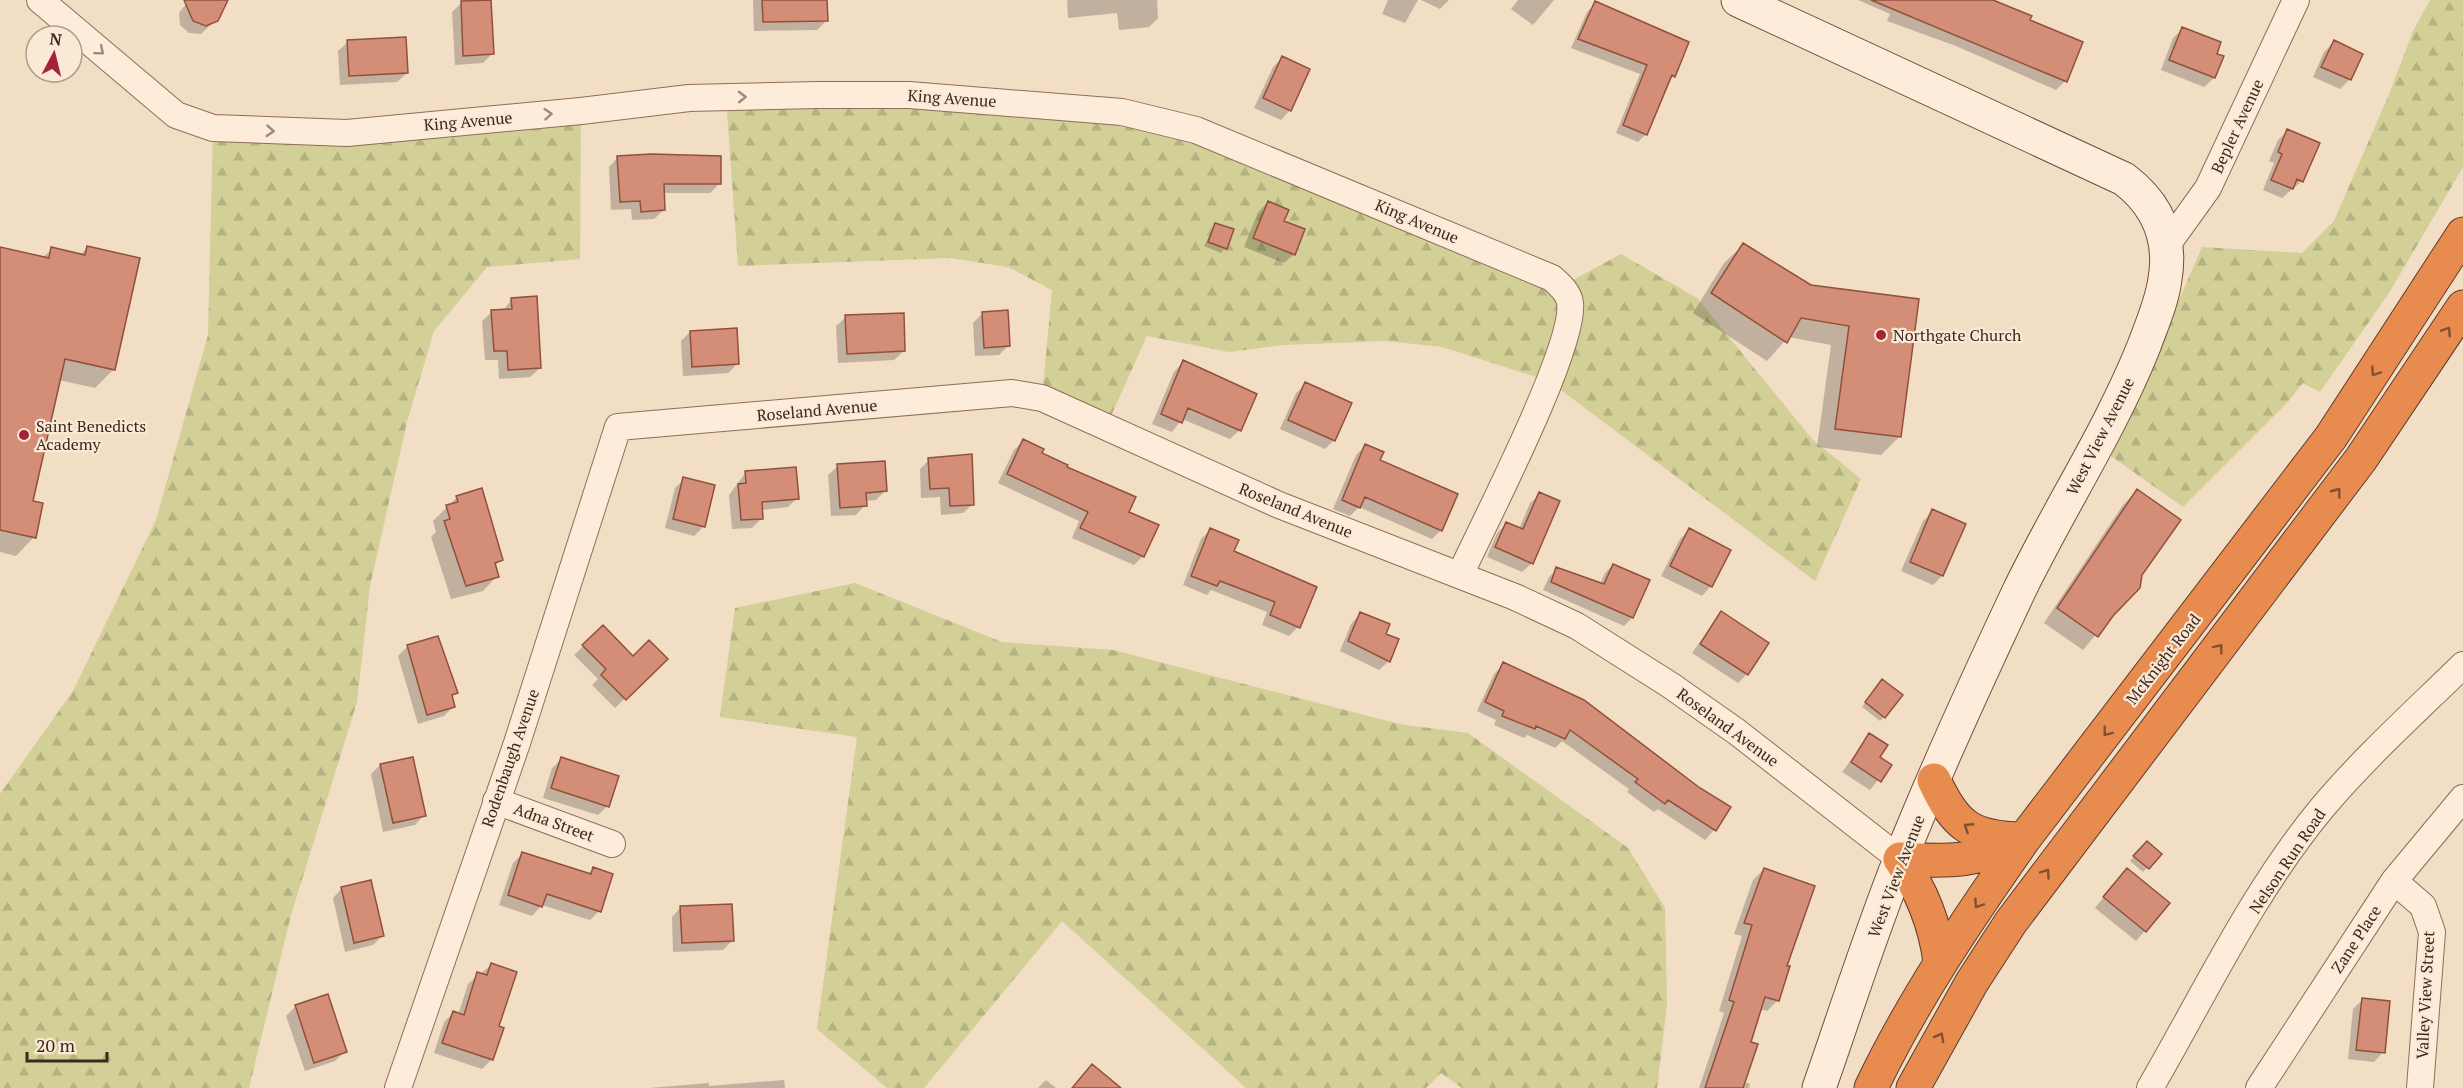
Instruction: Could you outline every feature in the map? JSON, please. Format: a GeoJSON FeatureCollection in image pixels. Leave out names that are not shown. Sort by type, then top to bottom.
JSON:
{"type":"FeatureCollection","features":[{"type":"Feature","properties":{"kind":"highway","name":"McKnight Road"},"geometry":{"type":"LineString","coordinates":[[1871,1088],[1940,962],[2024,839],[2331,437],[2463,234]]}},
{"type":"Feature","properties":{"kind":"highway"},"geometry":{"type":"LineString","coordinates":[[1912,1088],[1972,982],[2011,922],[2361,459],[2463,307]]}},
{"type":"Feature","properties":{"kind":"highway"},"geometry":{"type":"LineString","coordinates":[[1934,780],[1945,804],[1970,830],[1987,836],[2024,839]]}},
{"type":"Feature","properties":{"kind":"highway"},"geometry":{"type":"LineString","coordinates":[[1900,859],[1957,861],[1979,858],[1998,853],[2024,839]]}},
{"type":"Feature","properties":{"kind":"highway"},"geometry":{"type":"LineString","coordinates":[[1900,859],[1923,897],[1934,927],[1940,962]]}},
{"type":"Feature","properties":{"kind":"street","name":"King Avenue"},"geometry":{"type":"LineString","coordinates":[[40,0],[176,115],[213,128],[347,133],[581,111],[689,98],[909,95],[1122,112],[1196,130],[1264,156],[1552,278],[1568,296],[1569,318],[1549,381],[1460,575]]}},
{"type":"Feature","properties":{"kind":"street","name":"West View Avenue"},"geometry":{"type":"LineString","coordinates":[[1737,0],[2124,179],[2149,201],[2160,222],[2167,245],[2165,280],[2160,300],[2138,360],[2107,425],[2019,592],[1934,780],[1900,859],[1819,1088]]}},
{"type":"Feature","properties":{"kind":"street","name":"Bepler Avenue"},"geometry":{"type":"LineString","coordinates":[[2167,245],[2208,188],[2296,0]]}},
{"type":"Feature","properties":{"kind":"street","name":"Roseland Avenue"},"geometry":{"type":"LineString","coordinates":[[618,427],[1028,394],[1042,398],[1279,505],[1548,611],[1605,642],[1737,732],[1900,859]]}},
{"type":"Feature","properties":{"kind":"street","name":"Rodenbaugh Avenue"},"geometry":{"type":"LineString","coordinates":[[398,1088],[496,801],[618,427]]}},
{"type":"Feature","properties":{"kind":"street","name":"Nelson Run Road"},"geometry":{"type":"LineString","coordinates":[[2150,1088],[2259,899],[2287,855],[2322,809],[2363,763],[2463,665]]}},
{"type":"Feature","properties":{"kind":"street","name":"Zane Place"},"geometry":{"type":"LineString","coordinates":[[2259,1088],[2394,881],[2463,798]]}},
{"type":"Feature","properties":{"kind":"street","name":"Adna Street"},"geometry":{"type":"LineString","coordinates":[[496,801],[612,844]]}},
{"type":"Feature","properties":{"kind":"street","name":"Valley View Street"},"geometry":{"type":"LineString","coordinates":[[2394,881],[2423,906],[2432,932],[2420,1088]]}},
{"type":"Feature","properties":{"kind":"green space"},"geometry":{"type":"Polygon","coordinates":[[[2430,0],[2463,0],[2463,167],[2389,293],[2320,392],[2303,383],[2286,404],[2183,507],[2111,456],[2202,247],[2302,253],[2334,221],[2390,92],[2413,31],[2430,0]]]}},
{"type":"Feature","properties":{"kind":"green space"},"geometry":{"type":"Polygon","coordinates":[[[726,97],[1122,112],[1562,286],[1621,254],[1697,298],[1812,439],[1861,479],[1815,581],[1549,381],[1442,347],[1386,341],[1284,345],[1229,352],[1147,336],[1106,427],[1042,398],[1052,290],[1008,267],[950,258],[738,266],[726,97]]]}},
{"type":"Feature","properties":{"kind":"green space"},"geometry":{"type":"Polygon","coordinates":[[[581,111],[580,259],[487,267],[434,331],[407,422],[370,586],[357,702],[291,915],[249,1088],[0,1088],[0,794],[73,691],[156,520],[208,335],[213,128],[581,111]]]}},
{"type":"Feature","properties":{"kind":"green space"},"geometry":{"type":"Polygon","coordinates":[[[855,583],[1002,642],[1113,650],[1399,724],[1468,733],[1628,848],[1665,908],[1667,1005],[1657,1088],[1462,1088],[1441,1073],[1426,1088],[1246,1088],[1062,921],[924,1088],[887,1088],[817,1029],[857,737],[720,717],[735,608],[855,583]]]}},
{"type":"Feature","properties":{"kind":"building"},"geometry":{"type":"Polygon","coordinates":[[[184,0],[228,0],[218,21],[206,26],[193,21],[184,0]]]}},
{"type":"Feature","properties":{"kind":"building"},"geometry":{"type":"Polygon","coordinates":[[[491,0],[494,54],[463,56],[461,1],[491,0]]]}},
{"type":"Feature","properties":{"kind":"building"},"geometry":{"type":"Polygon","coordinates":[[[762,0],[827,0],[828,21],[763,22],[762,0]]]}},
{"type":"Feature","properties":{"kind":"building"},"geometry":{"type":"Polygon","coordinates":[[[1871,0],[1993,0],[2032,16],[2030,20],[2083,42],[2067,82],[1871,0]]]}},
{"type":"Feature","properties":{"kind":"building"},"geometry":{"type":"Polygon","coordinates":[[[1595,1],[1689,42],[1675,77],[1672,75],[1647,135],[1623,125],[1647,65],[1578,39],[1595,1]]]}},
{"type":"Feature","properties":{"kind":"building"},"geometry":{"type":"Polygon","coordinates":[[[2182,27],[2221,42],[2217,54],[2224,56],[2215,78],[2169,60],[2182,27]]]}},
{"type":"Feature","properties":{"kind":"building"},"geometry":{"type":"Polygon","coordinates":[[[406,37],[408,73],[349,76],[347,40],[406,37]]]}},
{"type":"Feature","properties":{"kind":"building"},"geometry":{"type":"Polygon","coordinates":[[[2334,40],[2363,54],[2351,80],[2321,67],[2334,40]]]}},
{"type":"Feature","properties":{"kind":"building"},"geometry":{"type":"Polygon","coordinates":[[[1282,56],[1310,69],[1291,111],[1263,98],[1282,56]]]}},
{"type":"Feature","properties":{"kind":"building"},"geometry":{"type":"Polygon","coordinates":[[[2287,129],[2320,143],[2303,182],[2297,179],[2293,189],[2271,180],[2282,154],[2278,152],[2287,129]]]}},
{"type":"Feature","properties":{"kind":"building"},"geometry":{"type":"Polygon","coordinates":[[[651,154],[721,156],[721,184],[664,184],[665,210],[641,212],[640,201],[620,202],[617,156],[651,154]]]}},
{"type":"Feature","properties":{"kind":"building"},"geometry":{"type":"Polygon","coordinates":[[[1268,201],[1289,210],[1284,221],[1305,229],[1295,255],[1253,238],[1268,201]]]}},
{"type":"Feature","properties":{"kind":"building"},"geometry":{"type":"Polygon","coordinates":[[[1215,223],[1234,229],[1227,249],[1208,242],[1215,223]]]}},
{"type":"Feature","properties":{"kind":"building","name":"Northgate Church"},"geometry":{"type":"Polygon","coordinates":[[[1743,243],[1811,285],[1919,299],[1901,437],[1835,429],[1849,326],[1801,318],[1787,343],[1711,293],[1743,243]]]}},
{"type":"Feature","properties":{"kind":"building","name":"Saint Benedicts Academy"},"geometry":{"type":"Polygon","coordinates":[[[87,246],[140,258],[115,370],[65,359],[33,501],[43,503],[36,538],[0,530],[0,247],[49,258],[51,247],[85,255],[87,246]]]}},
{"type":"Feature","properties":{"kind":"building"},"geometry":{"type":"Polygon","coordinates":[[[537,296],[541,368],[508,370],[507,351],[494,351],[491,310],[512,309],[511,298],[537,296]]]}},
{"type":"Feature","properties":{"kind":"building"},"geometry":{"type":"Polygon","coordinates":[[[1008,310],[1010,346],[984,348],[982,312],[1008,310]]]}},
{"type":"Feature","properties":{"kind":"building"},"geometry":{"type":"Polygon","coordinates":[[[904,313],[905,351],[847,354],[845,315],[904,313]]]}},
{"type":"Feature","properties":{"kind":"building"},"geometry":{"type":"Polygon","coordinates":[[[737,328],[739,364],[692,367],[690,331],[737,328]]]}},
{"type":"Feature","properties":{"kind":"building"},"geometry":{"type":"Polygon","coordinates":[[[1183,360],[1257,394],[1241,431],[1188,408],[1182,423],[1161,414],[1183,360]]]}},
{"type":"Feature","properties":{"kind":"building"},"geometry":{"type":"Polygon","coordinates":[[[1305,382],[1352,403],[1335,441],[1288,420],[1305,382]]]}},
{"type":"Feature","properties":{"kind":"building"},"geometry":{"type":"Polygon","coordinates":[[[1023,439],[1044,449],[1042,453],[1068,465],[1067,467],[1136,497],[1129,512],[1159,525],[1144,557],[1080,528],[1088,512],[1007,474],[1023,439]]]}},
{"type":"Feature","properties":{"kind":"building"},"geometry":{"type":"Polygon","coordinates":[[[1365,444],[1384,452],[1380,460],[1458,494],[1442,531],[1365,497],[1360,508],[1342,500],[1365,444]]]}},
{"type":"Feature","properties":{"kind":"building"},"geometry":{"type":"Polygon","coordinates":[[[972,454],[974,505],[950,506],[949,488],[930,489],[928,458],[972,454]]]}},
{"type":"Feature","properties":{"kind":"building"},"geometry":{"type":"Polygon","coordinates":[[[885,461],[887,491],[866,493],[867,506],[840,508],[837,464],[885,461]]]}},
{"type":"Feature","properties":{"kind":"building"},"geometry":{"type":"Polygon","coordinates":[[[796,467],[799,499],[762,502],[763,519],[741,520],[738,484],[746,483],[745,471],[796,467]]]}},
{"type":"Feature","properties":{"kind":"building"},"geometry":{"type":"Polygon","coordinates":[[[683,477],[715,485],[705,527],[673,519],[683,477]]]}},
{"type":"Feature","properties":{"kind":"building"},"geometry":{"type":"Polygon","coordinates":[[[482,488],[503,560],[495,563],[499,577],[466,586],[444,521],[450,519],[446,505],[458,502],[456,496],[482,488]]]}},
{"type":"Feature","properties":{"kind":"building"},"geometry":{"type":"Polygon","coordinates":[[[2137,489],[2181,520],[2142,575],[2140,588],[2113,616],[2098,637],[2057,608],[2137,489]]]}},
{"type":"Feature","properties":{"kind":"building"},"geometry":{"type":"Polygon","coordinates":[[[1539,492],[1560,501],[1533,564],[1495,547],[1506,522],[1523,529],[1539,492]]]}},
{"type":"Feature","properties":{"kind":"building"},"geometry":{"type":"Polygon","coordinates":[[[1932,509],[1966,524],[1943,576],[1910,562],[1932,509]]]}},
{"type":"Feature","properties":{"kind":"building"},"geometry":{"type":"Polygon","coordinates":[[[1210,528],[1239,540],[1234,551],[1317,587],[1300,628],[1270,615],[1275,602],[1220,581],[1217,586],[1191,576],[1210,528]]]}},
{"type":"Feature","properties":{"kind":"building"},"geometry":{"type":"Polygon","coordinates":[[[1689,528],[1731,550],[1712,587],[1670,566],[1689,528]]]}},
{"type":"Feature","properties":{"kind":"building"},"geometry":{"type":"Polygon","coordinates":[[[1613,564],[1650,580],[1633,618],[1551,582],[1556,567],[1604,584],[1613,564]]]}},
{"type":"Feature","properties":{"kind":"building"},"geometry":{"type":"Polygon","coordinates":[[[1721,611],[1769,643],[1748,675],[1700,644],[1721,611]]]}},
{"type":"Feature","properties":{"kind":"building"},"geometry":{"type":"Polygon","coordinates":[[[1360,612],[1390,624],[1386,634],[1399,639],[1390,662],[1348,641],[1360,612]]]}},
{"type":"Feature","properties":{"kind":"building"},"geometry":{"type":"Polygon","coordinates":[[[603,625],[633,656],[649,640],[668,659],[626,700],[601,675],[606,669],[582,645],[603,625]]]}},
{"type":"Feature","properties":{"kind":"building"},"geometry":{"type":"Polygon","coordinates":[[[438,636],[458,693],[452,695],[455,707],[427,715],[407,645],[438,636]]]}},
{"type":"Feature","properties":{"kind":"building"},"geometry":{"type":"Polygon","coordinates":[[[1503,662],[1584,700],[1700,788],[1731,807],[1716,831],[1668,800],[1665,804],[1635,782],[1638,779],[1570,730],[1565,739],[1536,726],[1535,729],[1502,716],[1504,711],[1485,702],[1503,662]]]}},
{"type":"Feature","properties":{"kind":"building"},"geometry":{"type":"Polygon","coordinates":[[[1882,679],[1903,695],[1885,718],[1865,702],[1882,679]]]}},
{"type":"Feature","properties":{"kind":"building"},"geometry":{"type":"Polygon","coordinates":[[[1869,733],[1888,745],[1880,757],[1892,765],[1881,782],[1851,762],[1869,733]]]}},
{"type":"Feature","properties":{"kind":"building"},"geometry":{"type":"Polygon","coordinates":[[[413,757],[426,816],[393,823],[380,764],[413,757]]]}},
{"type":"Feature","properties":{"kind":"building"},"geometry":{"type":"Polygon","coordinates":[[[561,757],[619,776],[609,807],[551,788],[561,757]]]}},
{"type":"Feature","properties":{"kind":"building"},"geometry":{"type":"Polygon","coordinates":[[[2147,841],[2162,854],[2149,869],[2133,856],[2147,841]]]}},
{"type":"Feature","properties":{"kind":"building"},"geometry":{"type":"Polygon","coordinates":[[[522,852],[591,874],[593,867],[613,874],[601,912],[547,894],[542,907],[508,895],[522,852]]]}},
{"type":"Feature","properties":{"kind":"building"},"geometry":{"type":"Polygon","coordinates":[[[1764,868],[1815,886],[1787,966],[1790,966],[1779,1001],[1765,997],[1751,1042],[1758,1044],[1743,1088],[1705,1088],[1734,1002],[1729,1000],[1752,925],[1744,923],[1764,868]]]}},
{"type":"Feature","properties":{"kind":"building"},"geometry":{"type":"Polygon","coordinates":[[[2127,868],[2170,903],[2146,932],[2103,897],[2127,868]]]}},
{"type":"Feature","properties":{"kind":"building"},"geometry":{"type":"Polygon","coordinates":[[[371,880],[384,936],[354,943],[341,887],[371,880]]]}},
{"type":"Feature","properties":{"kind":"building"},"geometry":{"type":"Polygon","coordinates":[[[732,904],[734,941],[682,943],[680,906],[732,904]]]}},
{"type":"Feature","properties":{"kind":"building"},"geometry":{"type":"Polygon","coordinates":[[[491,963],[517,972],[499,1026],[504,1028],[493,1060],[442,1043],[453,1011],[464,1015],[477,972],[487,975],[491,963]]]}},
{"type":"Feature","properties":{"kind":"building"},"geometry":{"type":"Polygon","coordinates":[[[328,994],[347,1052],[314,1063],[295,1005],[328,994]]]}},
{"type":"Feature","properties":{"kind":"building"},"geometry":{"type":"Polygon","coordinates":[[[2362,998],[2390,1001],[2385,1053],[2356,1050],[2362,998]]]}},
{"type":"Feature","properties":{"kind":"building"},"geometry":{"type":"Polygon","coordinates":[[[1092,1064],[1121,1088],[1072,1088],[1092,1064]]]}},
{"type":"Feature","properties":{"kind":"place","name":"Northgate Church"},"geometry":{"type":"Point","coordinates":[1881,335]}},
{"type":"Feature","properties":{"kind":"place","name":"Saint Benedicts Academy"},"geometry":{"type":"Point","coordinates":[24,435]}}]}
